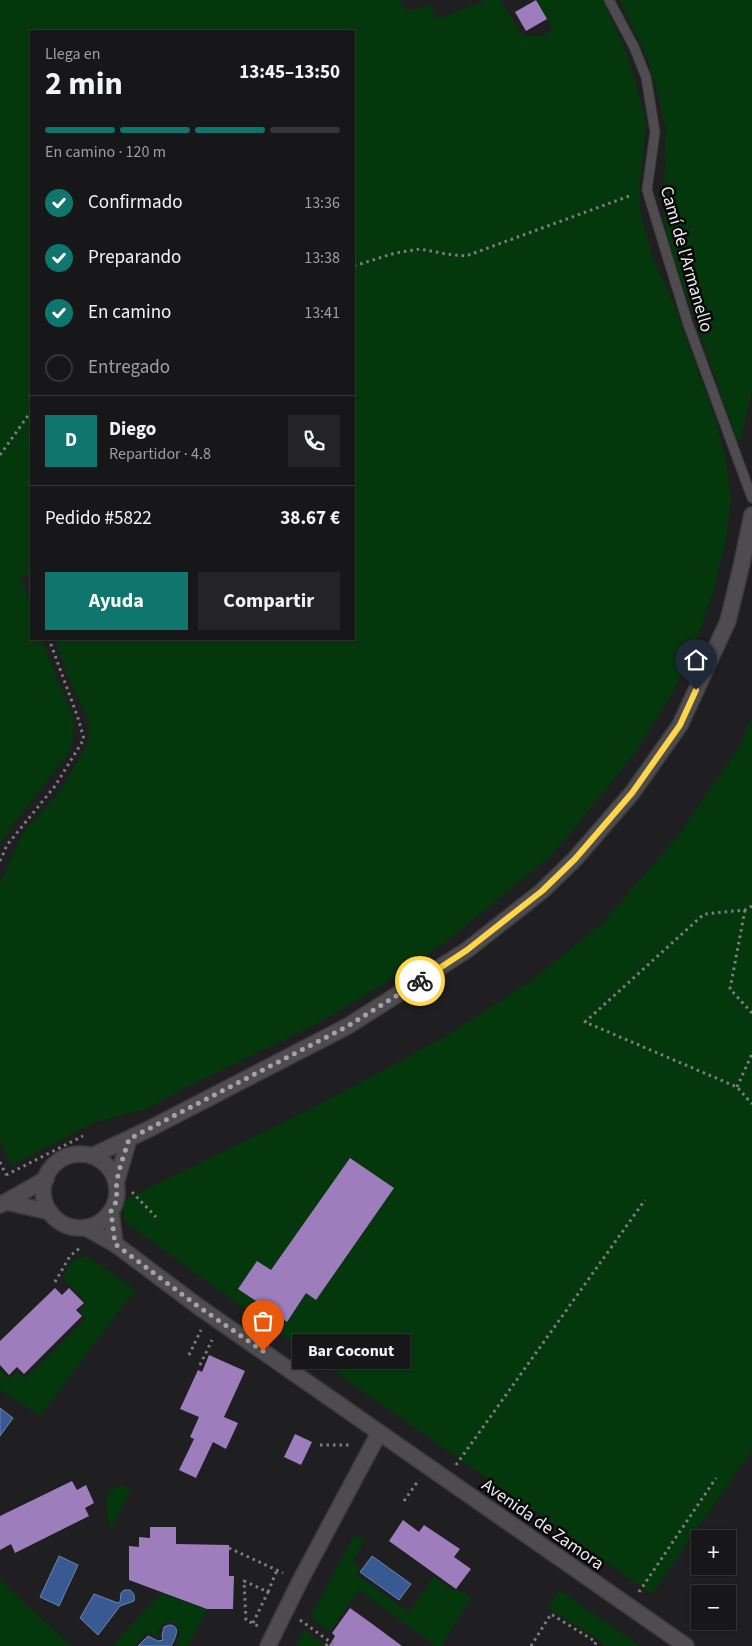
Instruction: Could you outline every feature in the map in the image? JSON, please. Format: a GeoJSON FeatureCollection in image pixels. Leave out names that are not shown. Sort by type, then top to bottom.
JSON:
{"type":"FeatureCollection","features":[{"type":"Feature","properties":{"kind":"street"},"geometry":{"type":"LineString","coordinates":[[92,1156],[129,1139],[348,1026],[467,950],[542,891],[575,859],[632,793],[680,725],[728,621],[747,570],[752,515]]}},
{"type":"Feature","properties":{"kind":"street"},"geometry":{"type":"LineString","coordinates":[[117,1187],[111,1171],[103,1162],[92,1156],[80,1154],[68,1156],[58,1162],[46,1179],[43,1194],[46,1206],[62,1224],[92,1231],[108,1216],[114,1206],[129,1139]]}},
{"type":"Feature","properties":{"kind":"street"},"geometry":{"type":"LineString","coordinates":[[3,1203],[46,1179]]}},
{"type":"Feature","properties":{"kind":"street"},"geometry":{"type":"LineString","coordinates":[[3,1203],[50,1212]]}},
{"type":"Feature","properties":{"kind":"street"},"geometry":{"type":"LineString","coordinates":[[111,1211],[115,1244]]}},
{"type":"Feature","properties":{"kind":"street","name":"Avenida de Zamora"},"geometry":{"type":"LineString","coordinates":[[92,1231],[115,1244],[215,1317],[376,1439],[446,1480],[686,1646]]}},
{"type":"Feature","properties":{"kind":"street"},"geometry":{"type":"LineString","coordinates":[[268,1646],[300,1581],[376,1439]]}},
{"type":"Feature","properties":{"kind":"lane","name":"Camí de l'Armanello"},"geometry":{"type":"LineString","coordinates":[[609,0],[634,47],[646,77],[655,132],[647,190],[688,324],[752,498]]}},
{"type":"Feature","properties":{"kind":"path"},"geometry":{"type":"LineString","coordinates":[[355,266],[395,253],[420,249],[466,256],[647,190]]}},
{"type":"Feature","properties":{"kind":"path"},"geometry":{"type":"LineString","coordinates":[[0,455],[30,415]]}},
{"type":"Feature","properties":{"kind":"path"},"geometry":{"type":"LineString","coordinates":[[0,861],[7,845],[55,786],[84,739],[48,640]]}},
{"type":"Feature","properties":{"kind":"path"},"geometry":{"type":"LineString","coordinates":[[752,906],[744,910],[704,914],[585,1022],[737,1087],[752,1104]]}},
{"type":"Feature","properties":{"kind":"path"},"geometry":{"type":"LineString","coordinates":[[744,910],[730,989],[752,1013]]}},
{"type":"Feature","properties":{"kind":"path"},"geometry":{"type":"LineString","coordinates":[[737,1087],[752,1054]]}},
{"type":"Feature","properties":{"kind":"path"},"geometry":{"type":"LineString","coordinates":[[6,1175],[88,1134]]}},
{"type":"Feature","properties":{"kind":"path"},"geometry":{"type":"LineString","coordinates":[[117,1187],[130,1190],[156,1217]]}},
{"type":"Feature","properties":{"kind":"path"},"geometry":{"type":"LineString","coordinates":[[446,1480],[645,1200]]}},
{"type":"Feature","properties":{"kind":"path"},"geometry":{"type":"LineString","coordinates":[[55,1282],[70,1256],[92,1231]]}},
{"type":"Feature","properties":{"kind":"path"},"geometry":{"type":"LineString","coordinates":[[188,1355],[215,1317]]}},
{"type":"Feature","properties":{"kind":"path"},"geometry":{"type":"LineString","coordinates":[[200,1365],[215,1317]]}},
{"type":"Feature","properties":{"kind":"path"},"geometry":{"type":"LineString","coordinates":[[320,1445],[376,1439]]}},
{"type":"Feature","properties":{"kind":"path"},"geometry":{"type":"LineString","coordinates":[[628,1606],[716,1478]]}},
{"type":"Feature","properties":{"kind":"path"},"geometry":{"type":"LineString","coordinates":[[229,1548],[300,1581]]}},
{"type":"Feature","properties":{"kind":"path"},"geometry":{"type":"LineString","coordinates":[[268,1592],[244,1581],[246,1620],[252,1623],[268,1592],[277,1570]]}},
{"type":"Feature","properties":{"kind":"path"},"geometry":{"type":"LineString","coordinates":[[286,1609],[336,1646]]}},
{"type":"Feature","properties":{"kind":"path"},"geometry":{"type":"LineString","coordinates":[[531,1646],[550,1614],[596,1642],[595,1646]]}},
{"type":"Feature","properties":{"kind":"path"},"geometry":{"type":"LineString","coordinates":[[326,1646],[329,1641]]}},
{"type":"Feature","properties":{"kind":"green space"},"geometry":{"type":"Polygon","coordinates":[[[0,0],[400,0],[404,9],[415,10],[430,4],[437,19],[486,0],[500,0],[523,36],[542,36],[553,30],[536,0],[603,0],[622,42],[635,78],[646,122],[640,185],[640,211],[653,259],[674,304],[716,421],[725,456],[731,497],[726,539],[713,593],[699,633],[675,689],[636,752],[553,854],[447,941],[385,983],[322,1021],[183,1089],[149,1108],[93,1123],[12,1165],[0,1142],[0,883],[22,834],[59,792],[88,741],[89,720],[68,677],[55,640],[355,640],[355,30],[30,30],[30,579],[28,574],[20,577],[30,602],[30,640],[41,640],[72,714],[74,729],[72,745],[68,754],[16,821],[0,845],[0,0]]]}},
{"type":"Feature","properties":{"kind":"green space"},"geometry":{"type":"Polygon","coordinates":[[[619,0],[752,0],[752,389],[741,440],[737,440],[670,249],[663,218],[666,130],[647,57],[619,0]]]}},
{"type":"Feature","properties":{"kind":"green space"},"geometry":{"type":"Polygon","coordinates":[[[752,716],[752,1450],[696,1530],[691,1530],[691,1538],[652,1594],[241,1306],[128,1224],[124,1215],[124,1209],[126,1199],[311,1109],[443,1038],[528,983],[602,924],[678,836],[740,746],[752,716]]]}},
{"type":"Feature","properties":{"kind":"green space"},"geometry":{"type":"Polygon","coordinates":[[[87,1256],[135,1290],[40,1416],[1,1390],[0,1392],[0,1369],[8,1378],[17,1372],[25,1378],[85,1319],[79,1310],[86,1302],[62,1278],[73,1260],[87,1256]]]}},
{"type":"Feature","properties":{"kind":"green space"},"geometry":{"type":"Polygon","coordinates":[[[122,1485],[131,1489],[111,1530],[106,1510],[108,1492],[122,1485]]]}},
{"type":"Feature","properties":{"kind":"green space"},"geometry":{"type":"Polygon","coordinates":[[[355,1534],[364,1541],[352,1562],[360,1568],[356,1574],[409,1613],[434,1577],[455,1591],[456,1589],[471,1598],[441,1646],[436,1646],[359,1590],[330,1632],[311,1617],[355,1534]]]}},
{"type":"Feature","properties":{"kind":"green space"},"geometry":{"type":"Polygon","coordinates":[[[0,1580],[71,1646],[0,1646],[0,1580]]]}},
{"type":"Feature","properties":{"kind":"green space"},"geometry":{"type":"Polygon","coordinates":[[[559,1590],[640,1646],[603,1646],[604,1643],[548,1608],[559,1590]]]}},
{"type":"Feature","properties":{"kind":"green space"},"geometry":{"type":"Polygon","coordinates":[[[162,1593],[207,1609],[188,1646],[176,1646],[179,1636],[178,1629],[175,1624],[166,1622],[159,1630],[159,1638],[147,1632],[134,1646],[112,1646],[162,1593]]]}},
{"type":"Feature","properties":{"kind":"green space"},"geometry":{"type":"Polygon","coordinates":[[[304,1630],[324,1645],[296,1646],[304,1630]]]}},
{"type":"Feature","properties":{"kind":"water"},"geometry":{"type":"Polygon","coordinates":[[[0,1408],[13,1418],[0,1436],[0,1408]]]}},
{"type":"Feature","properties":{"kind":"water"},"geometry":{"type":"Polygon","coordinates":[[[59,1556],[78,1565],[59,1606],[40,1597],[59,1556]]]}},
{"type":"Feature","properties":{"kind":"water"},"geometry":{"type":"Polygon","coordinates":[[[372,1556],[411,1584],[399,1600],[360,1572],[372,1556]]]}},
{"type":"Feature","properties":{"kind":"water"},"geometry":{"type":"Polygon","coordinates":[[[124,1590],[132,1592],[134,1601],[120,1606],[98,1635],[80,1618],[94,1594],[118,1603],[124,1590]]]}},
{"type":"Feature","properties":{"kind":"water"},"geometry":{"type":"Polygon","coordinates":[[[169,1625],[175,1627],[176,1630],[176,1636],[171,1646],[138,1646],[148,1636],[158,1641],[163,1640],[164,1627],[169,1625]]]}},
{"type":"Feature","properties":{"kind":"building"},"geometry":{"type":"Polygon","coordinates":[[[536,0],[547,19],[526,31],[515,12],[536,0]]]}},
{"type":"Feature","properties":{"kind":"building"},"geometry":{"type":"Polygon","coordinates":[[[350,1158],[394,1188],[316,1300],[306,1293],[287,1322],[238,1289],[257,1261],[271,1270],[350,1158]]]}},
{"type":"Feature","properties":{"kind":"building"},"geometry":{"type":"Polygon","coordinates":[[[55,1288],[62,1295],[69,1288],[84,1303],[76,1310],[82,1316],[24,1374],[17,1367],[9,1375],[0,1365],[0,1341],[55,1288]]]}},
{"type":"Feature","properties":{"kind":"building"},"geometry":{"type":"Polygon","coordinates":[[[209,1355],[245,1371],[224,1417],[238,1423],[226,1449],[213,1442],[196,1478],[179,1470],[194,1439],[190,1437],[199,1417],[180,1409],[198,1370],[202,1372],[209,1355]]]}},
{"type":"Feature","properties":{"kind":"building"},"geometry":{"type":"Polygon","coordinates":[[[295,1434],[312,1442],[301,1465],[284,1457],[295,1434]]]}},
{"type":"Feature","properties":{"kind":"building"},"geometry":{"type":"Polygon","coordinates":[[[72,1481],[77,1490],[86,1485],[94,1503],[85,1508],[89,1516],[15,1553],[11,1544],[0,1550],[0,1516],[72,1481]]]}},
{"type":"Feature","properties":{"kind":"building"},"geometry":{"type":"Polygon","coordinates":[[[403,1520],[419,1532],[424,1525],[460,1549],[454,1557],[471,1569],[456,1589],[389,1541],[403,1520]]]}},
{"type":"Feature","properties":{"kind":"building"},"geometry":{"type":"Polygon","coordinates":[[[150,1527],[176,1527],[176,1544],[229,1545],[229,1576],[234,1576],[233,1609],[207,1609],[129,1580],[129,1546],[139,1547],[139,1537],[150,1538],[150,1527]]]}},
{"type":"Feature","properties":{"kind":"building"},"geometry":{"type":"Polygon","coordinates":[[[350,1608],[402,1646],[329,1646],[335,1636],[332,1633],[350,1608]]]}},
{"type":"Feature","properties":{"kind":"way so far"},"geometry":{"type":"LineString","coordinates":[[263,1351],[199,1307],[115,1244],[111,1211],[118,1194],[116,1182],[129,1139],[348,1026],[420,981]]}},
{"type":"Feature","properties":{"kind":"place","name":"Bar Coconut"},"geometry":{"type":"Point","coordinates":[263,1351]}},
{"type":"Feature","properties":{"kind":"route"},"geometry":{"type":"LineString","coordinates":[[420,981],[467,950],[542,891],[575,859],[632,793],[680,725],[696,690]]}}]}
